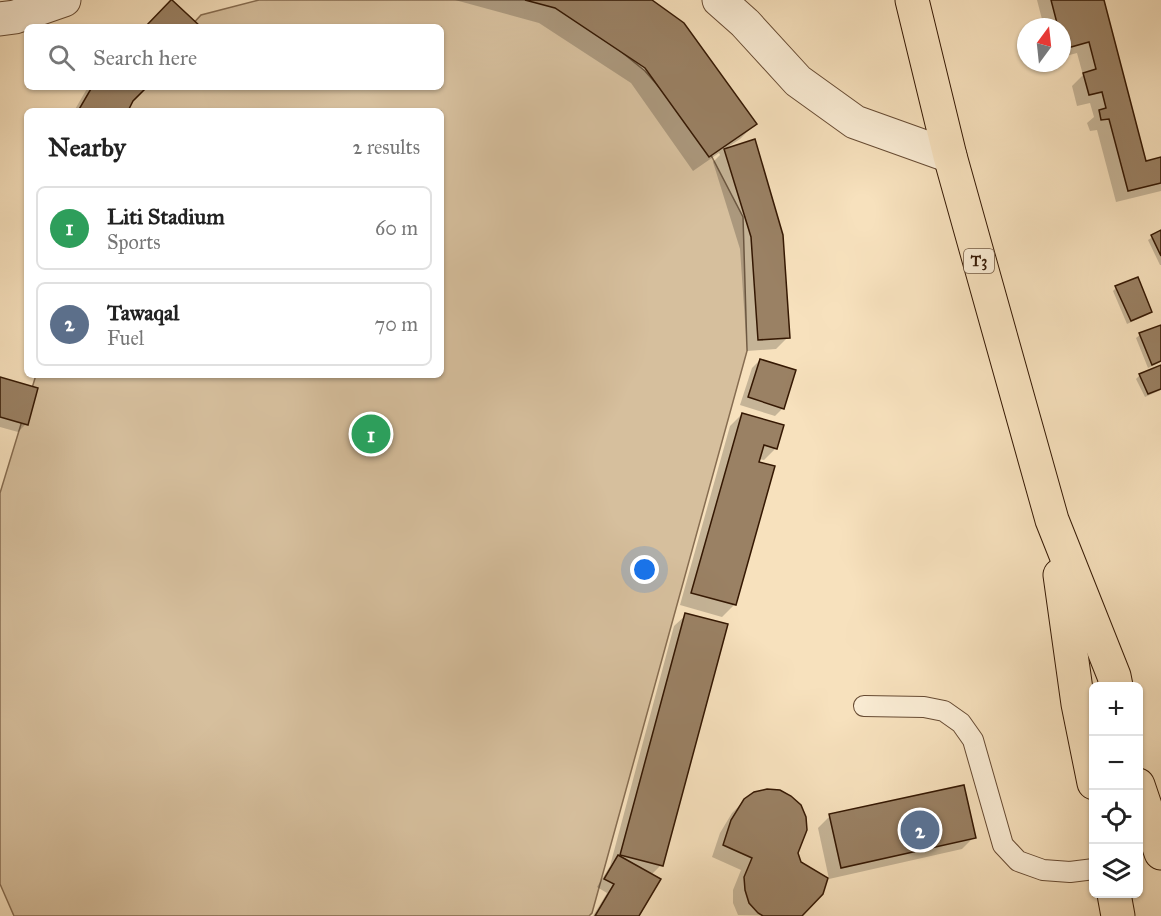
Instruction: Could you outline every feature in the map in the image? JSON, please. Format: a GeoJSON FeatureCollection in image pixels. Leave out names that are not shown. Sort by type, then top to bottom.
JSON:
{"type":"FeatureCollection","features":[{"type":"Feature","properties":{"kind":"highway","name":"T3"},"geometry":{"type":"LineString","coordinates":[[912,0],[950,156],[1052,520],[1115,682]]}},
{"type":"Feature","properties":{"kind":"highway","name":"T3"},"geometry":{"type":"LineString","coordinates":[[1052,520],[1078,704],[1089,758]]}},
{"type":"Feature","properties":{"kind":"highway"},"geometry":{"type":"LineString","coordinates":[[1140,790],[1161,853]]}},
{"type":"Feature","properties":{"kind":"highway"},"geometry":{"type":"LineString","coordinates":[[1115,898],[1118,916]]}},
{"type":"Feature","properties":{"kind":"street"},"geometry":{"type":"LineString","coordinates":[[5,25],[64,0]]}},
{"type":"Feature","properties":{"kind":"street"},"geometry":{"type":"LineString","coordinates":[[719,0],[744,23],[798,81],[855,122],[950,156]]}},
{"type":"Feature","properties":{"kind":"lane"},"geometry":{"type":"LineString","coordinates":[[864,706],[924,707],[944,711],[961,723],[973,740],[1003,845],[1018,861],[1043,870],[1070,872],[1089,870]]}},
{"type":"Feature","properties":{"kind":"shaded area"},"geometry":{"type":"Polygon","coordinates":[[[259,0],[557,0],[645,71],[700,134],[743,217],[747,351],[592,913],[589,916],[14,916],[0,884],[0,493],[35,378],[444,378],[444,108],[122,108],[130,90],[444,90],[444,24],[193,24],[201,15],[259,0]]]}},
{"type":"Feature","properties":{"kind":"building"},"geometry":{"type":"Polygon","coordinates":[[[172,0],[198,24],[148,24],[172,0]]]}},
{"type":"Feature","properties":{"kind":"building"},"geometry":{"type":"Polygon","coordinates":[[[525,0],[652,0],[684,23],[757,124],[709,157],[645,68],[555,8],[525,0]]]}},
{"type":"Feature","properties":{"kind":"building"},"geometry":{"type":"Polygon","coordinates":[[[1051,0],[1104,0],[1146,161],[1161,157],[1161,183],[1128,191],[1109,119],[1101,120],[1099,110],[1106,108],[1102,92],[1089,95],[1083,73],[1096,69],[1089,42],[1071,47],[1071,18],[1056,18],[1051,0]]]}},
{"type":"Feature","properties":{"kind":"building"},"geometry":{"type":"Polygon","coordinates":[[[90,90],[144,90],[130,108],[80,108],[90,90]]]}},
{"type":"Feature","properties":{"kind":"building"},"geometry":{"type":"Polygon","coordinates":[[[755,139],[783,235],[790,338],[758,340],[751,237],[724,149],[755,139]]]}},
{"type":"Feature","properties":{"kind":"building"},"geometry":{"type":"Polygon","coordinates":[[[1161,230],[1161,256],[1151,235],[1161,230]]]}},
{"type":"Feature","properties":{"kind":"building"},"geometry":{"type":"Polygon","coordinates":[[[1138,277],[1152,312],[1131,321],[1115,286],[1138,277]]]}},
{"type":"Feature","properties":{"kind":"building"},"geometry":{"type":"Polygon","coordinates":[[[1161,325],[1161,361],[1152,365],[1139,333],[1161,325]]]}},
{"type":"Feature","properties":{"kind":"building"},"geometry":{"type":"Polygon","coordinates":[[[760,359],[796,370],[784,409],[748,397],[760,359]]]}},
{"type":"Feature","properties":{"kind":"building"},"geometry":{"type":"Polygon","coordinates":[[[1161,365],[1161,389],[1148,394],[1139,374],[1161,365]]]}},
{"type":"Feature","properties":{"kind":"building"},"geometry":{"type":"Polygon","coordinates":[[[0,377],[38,388],[28,425],[0,417],[0,377]]]}},
{"type":"Feature","properties":{"kind":"building"},"geometry":{"type":"Polygon","coordinates":[[[742,413],[784,425],[777,449],[764,445],[759,462],[775,466],[736,605],[691,593],[742,413]]]}},
{"type":"Feature","properties":{"kind":"building"},"geometry":{"type":"Polygon","coordinates":[[[685,613],[728,624],[663,866],[620,855],[685,613]]]}},
{"type":"Feature","properties":{"kind":"building"},"geometry":{"type":"Polygon","coordinates":[[[964,785],[976,838],[841,868],[829,814],[964,785]]]}},
{"type":"Feature","properties":{"kind":"building"},"geometry":{"type":"Polygon","coordinates":[[[767,789],[780,790],[801,805],[806,817],[807,830],[798,853],[801,862],[828,878],[823,894],[802,916],[763,916],[758,913],[749,903],[745,890],[744,877],[752,858],[723,845],[731,820],[744,799],[754,792],[767,789]]]}},
{"type":"Feature","properties":{"kind":"building"},"geometry":{"type":"Polygon","coordinates":[[[618,855],[661,879],[639,916],[595,916],[614,884],[604,879],[618,855]]]}},
{"type":"Feature","properties":{"kind":"place","name":"Liti Stadium"},"geometry":{"type":"Point","coordinates":[371,434]}},
{"type":"Feature","properties":{"kind":"place","name":"Tawaqal"},"geometry":{"type":"Point","coordinates":[920,830]}}]}
